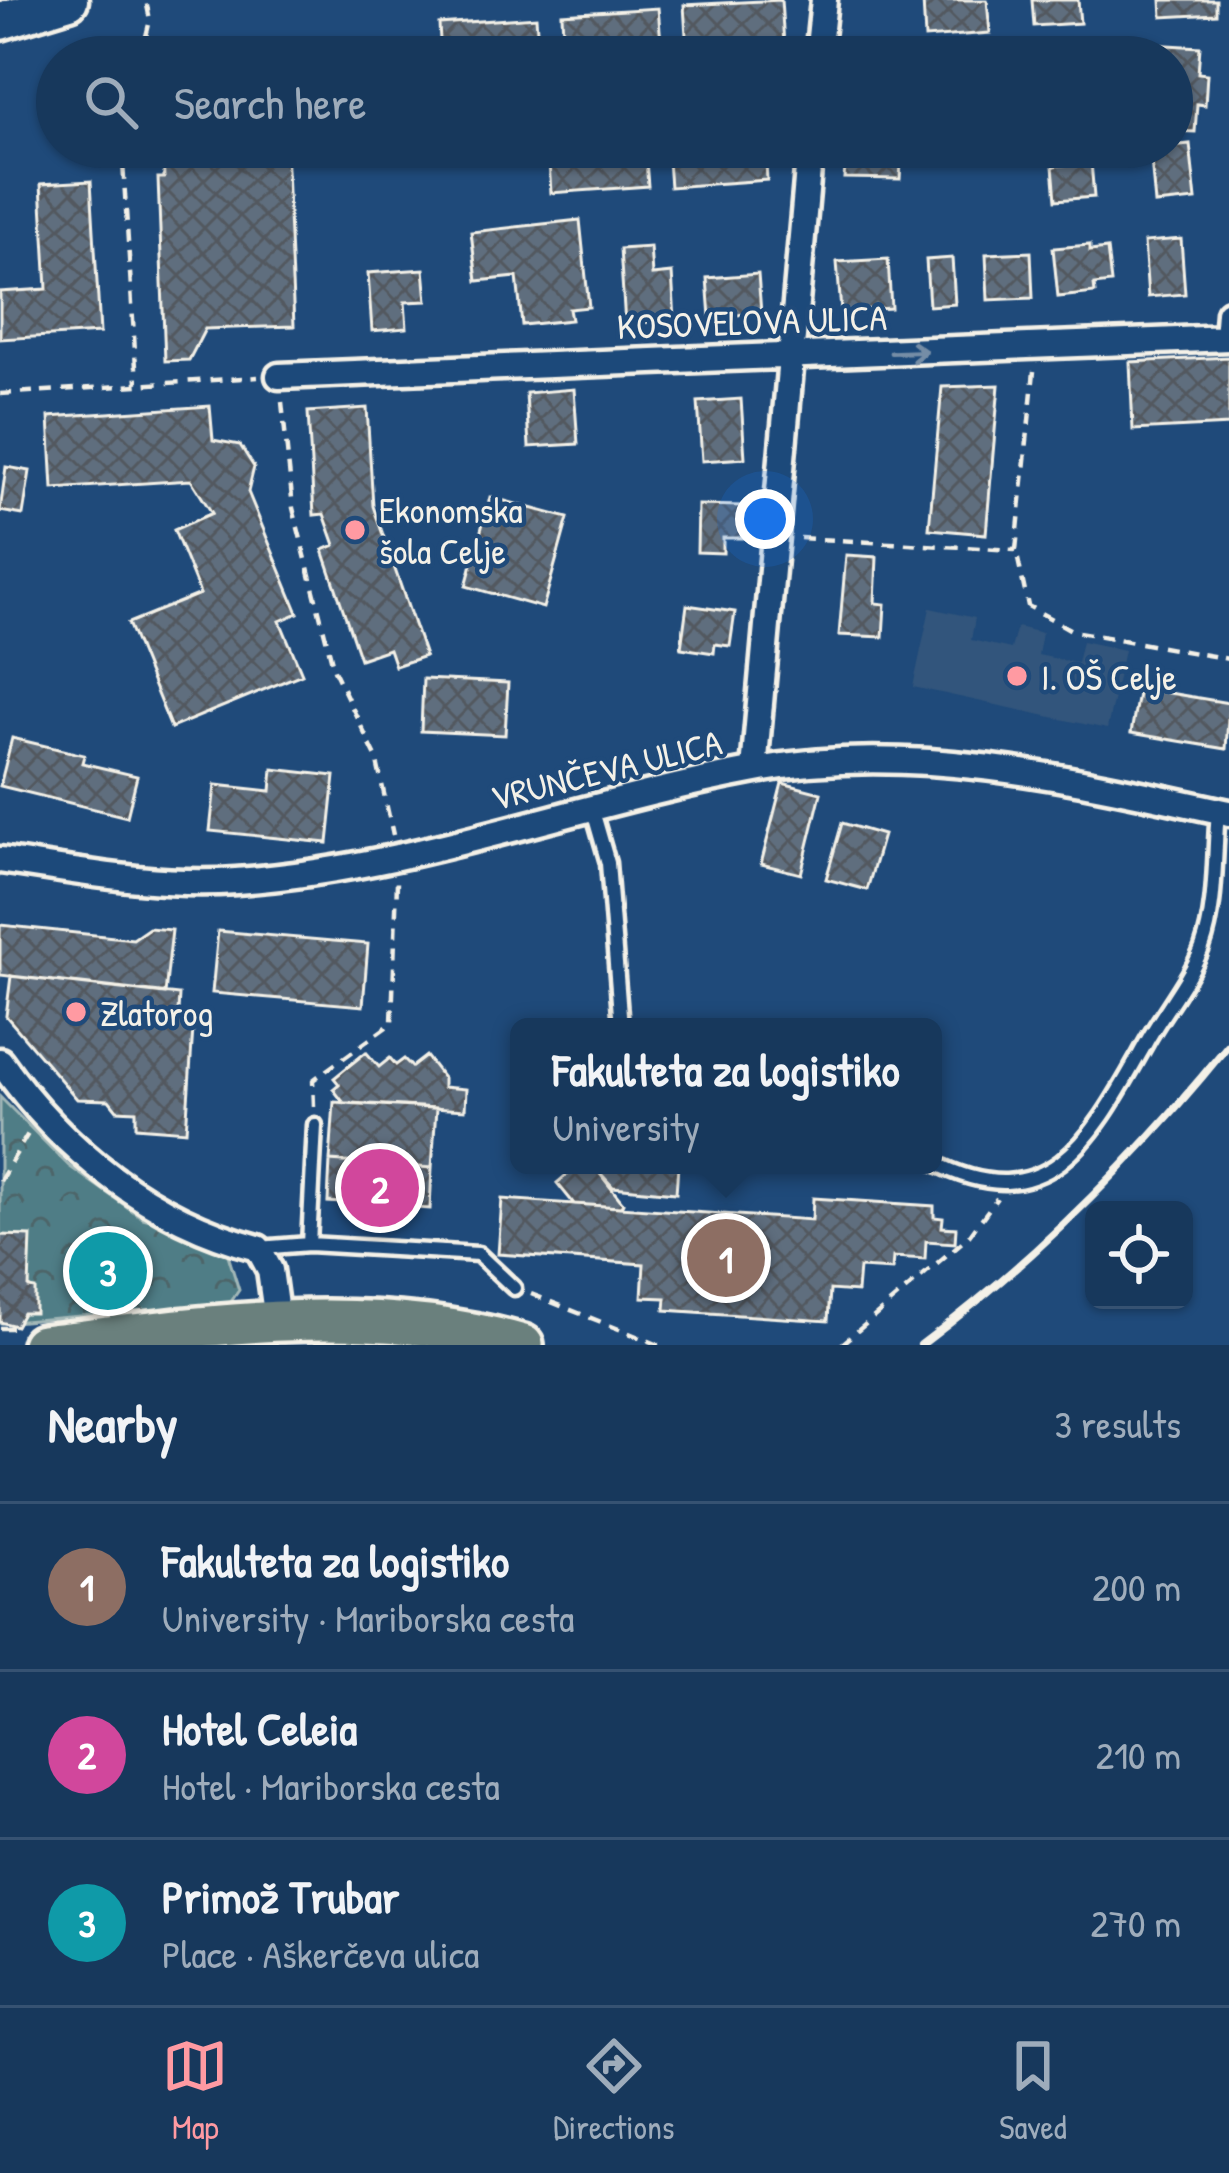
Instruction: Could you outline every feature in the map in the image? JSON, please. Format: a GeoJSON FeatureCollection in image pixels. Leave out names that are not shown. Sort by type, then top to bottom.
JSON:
{"type":"FeatureCollection","features":[{"type":"Feature","properties":{"kind":"main road"},"geometry":{"type":"LineString","coordinates":[[42,1345],[277,1320],[395,1320],[523,1345]]}},
{"type":"Feature","properties":{"kind":"street"},"geometry":{"type":"LineString","coordinates":[[0,21],[70,0]]}},
{"type":"Feature","properties":{"kind":"street"},"geometry":{"type":"LineString","coordinates":[[820,36],[824,0]]}},
{"type":"Feature","properties":{"kind":"street"},"geometry":{"type":"LineString","coordinates":[[754,770],[808,168]]}},
{"type":"Feature","properties":{"kind":"street","name":"KOSOVELOVA ULICA"},"geometry":{"type":"LineString","coordinates":[[279,376],[1036,347],[1228,330]]}},
{"type":"Feature","properties":{"kind":"street","name":"VRUNČEVA ULICA"},"geometry":{"type":"LineString","coordinates":[[0,860],[232,882],[319,872],[754,770],[872,761],[1005,769],[1224,812]]}},
{"type":"Feature","properties":{"kind":"street"},"geometry":{"type":"LineString","coordinates":[[0,1061],[43,1113],[120,1187],[223,1239],[258,1248],[270,1270],[277,1320]]}},
{"type":"Feature","properties":{"kind":"lane"},"geometry":{"type":"LineString","coordinates":[[593,811],[608,863],[620,1018]]}},
{"type":"Feature","properties":{"kind":"lane"},"geometry":{"type":"LineString","coordinates":[[942,1166],[976,1183],[1007,1184],[1061,1165],[1092,1133],[1202,950],[1224,812]]}},
{"type":"Feature","properties":{"kind":"lane"},"geometry":{"type":"LineString","coordinates":[[309,1244],[315,1125]]}},
{"type":"Feature","properties":{"kind":"lane"},"geometry":{"type":"LineString","coordinates":[[258,1248],[309,1244],[478,1254],[514,1288]]}},
{"type":"Feature","properties":{"kind":"path"},"geometry":{"type":"LineString","coordinates":[[146,0],[150,20],[146,36]]}},
{"type":"Feature","properties":{"kind":"path"},"geometry":{"type":"LineString","coordinates":[[123,168],[137,383]]}},
{"type":"Feature","properties":{"kind":"path"},"geometry":{"type":"LineString","coordinates":[[1036,347],[1016,550],[1028,606],[1072,631],[1229,659]]}},
{"type":"Feature","properties":{"kind":"path"},"geometry":{"type":"LineString","coordinates":[[0,394],[279,376],[292,508],[334,670],[376,757],[398,855],[392,1024],[314,1079],[315,1125]]}},
{"type":"Feature","properties":{"kind":"path"},"geometry":{"type":"LineString","coordinates":[[792,537],[1016,550]]}},
{"type":"Feature","properties":{"kind":"path"},"geometry":{"type":"LineString","coordinates":[[0,1181],[43,1113]]}},
{"type":"Feature","properties":{"kind":"path"},"geometry":{"type":"LineString","coordinates":[[841,1345],[969,1236],[1007,1184]]}},
{"type":"Feature","properties":{"kind":"path"},"geometry":{"type":"LineString","coordinates":[[514,1288],[659,1345]]}},
{"type":"Feature","properties":{"kind":"shaded area","name":"I. OŠ Celje"},"geometry":{"type":"Polygon","coordinates":[[[930,608],[975,618],[971,640],[1011,649],[1017,627],[1042,633],[1038,655],[1077,663],[1082,641],[1124,650],[1107,729],[913,687],[930,608]]]}},
{"type":"Feature","properties":{"kind":"green space"},"geometry":{"type":"Polygon","coordinates":[[[0,1097],[69,1166],[143,1218],[223,1239],[239,1290],[230,1303],[0,1323],[0,1097]]]}},
{"type":"Feature","properties":{"kind":"building"},"geometry":{"type":"Polygon","coordinates":[[[781,0],[783,36],[686,36],[684,5],[781,0]]]}},
{"type":"Feature","properties":{"kind":"building"},"geometry":{"type":"Polygon","coordinates":[[[923,0],[987,0],[990,33],[925,36],[923,0]]]}},
{"type":"Feature","properties":{"kind":"building"},"geometry":{"type":"Polygon","coordinates":[[[1032,0],[1078,0],[1080,23],[1034,26],[1032,0]]]}},
{"type":"Feature","properties":{"kind":"building"},"geometry":{"type":"Polygon","coordinates":[[[1161,0],[1216,0],[1216,14],[1162,17],[1161,0]]]}},
{"type":"Feature","properties":{"kind":"building"},"geometry":{"type":"Polygon","coordinates":[[[658,8],[660,36],[563,36],[562,14],[658,8]]]}},
{"type":"Feature","properties":{"kind":"building"},"geometry":{"type":"Polygon","coordinates":[[[536,17],[537,36],[440,36],[439,24],[536,17]]]}},
{"type":"Feature","properties":{"kind":"building"},"geometry":{"type":"Polygon","coordinates":[[[1193,47],[1200,47],[1198,73],[1207,74],[1205,105],[1197,104],[1195,132],[1193,47]]]}},
{"type":"Feature","properties":{"kind":"building"},"geometry":{"type":"Polygon","coordinates":[[[164,168],[287,168],[294,326],[205,329],[189,360],[165,361],[158,178],[164,178],[164,168]]]}},
{"type":"Feature","properties":{"kind":"building"},"geometry":{"type":"Polygon","coordinates":[[[549,168],[647,168],[648,186],[551,193],[549,168]]]}},
{"type":"Feature","properties":{"kind":"building"},"geometry":{"type":"Polygon","coordinates":[[[669,168],[766,168],[767,180],[670,187],[669,168]]]}},
{"type":"Feature","properties":{"kind":"building"},"geometry":{"type":"Polygon","coordinates":[[[845,168],[901,168],[900,179],[844,178],[845,168]]]}},
{"type":"Feature","properties":{"kind":"building"},"geometry":{"type":"Polygon","coordinates":[[[1053,168],[1092,168],[1094,197],[1056,200],[1053,168]]]}},
{"type":"Feature","properties":{"kind":"building"},"geometry":{"type":"Polygon","coordinates":[[[1152,168],[1193,168],[1196,200],[1155,204],[1152,168]]]}},
{"type":"Feature","properties":{"kind":"building"},"geometry":{"type":"Polygon","coordinates":[[[91,181],[100,333],[0,339],[0,292],[47,289],[41,184],[91,181]]]}},
{"type":"Feature","properties":{"kind":"building"},"geometry":{"type":"Polygon","coordinates":[[[580,220],[589,307],[569,309],[571,320],[522,325],[517,277],[477,281],[471,232],[580,220]]]}},
{"type":"Feature","properties":{"kind":"building"},"geometry":{"type":"Polygon","coordinates":[[[1181,239],[1185,294],[1148,297],[1144,242],[1181,239]]]}},
{"type":"Feature","properties":{"kind":"building"},"geometry":{"type":"Polygon","coordinates":[[[1090,245],[1090,251],[1107,249],[1111,283],[1094,285],[1095,293],[1058,297],[1053,248],[1090,245]]]}},
{"type":"Feature","properties":{"kind":"building"},"geometry":{"type":"Polygon","coordinates":[[[650,247],[652,275],[672,273],[675,320],[625,324],[620,249],[650,247]]]}},
{"type":"Feature","properties":{"kind":"building"},"geometry":{"type":"Polygon","coordinates":[[[1031,252],[1033,298],[988,300],[986,254],[1031,252]]]}},
{"type":"Feature","properties":{"kind":"building"},"geometry":{"type":"Polygon","coordinates":[[[952,258],[955,304],[929,306],[926,260],[952,258]]]}},
{"type":"Feature","properties":{"kind":"building"},"geometry":{"type":"Polygon","coordinates":[[[888,259],[891,308],[841,311],[837,262],[888,259]]]}},
{"type":"Feature","properties":{"kind":"building"},"geometry":{"type":"Polygon","coordinates":[[[424,269],[427,301],[405,302],[407,328],[372,331],[368,273],[424,269]]]}},
{"type":"Feature","properties":{"kind":"building"},"geometry":{"type":"Polygon","coordinates":[[[758,274],[761,313],[710,317],[707,278],[758,274]]]}},
{"type":"Feature","properties":{"kind":"building"},"geometry":{"type":"Polygon","coordinates":[[[1229,357],[1229,425],[1133,430],[1130,362],[1229,357]]]}},
{"type":"Feature","properties":{"kind":"building"},"geometry":{"type":"Polygon","coordinates":[[[999,385],[986,534],[929,529],[942,387],[999,385]]]}},
{"type":"Feature","properties":{"kind":"building"},"geometry":{"type":"Polygon","coordinates":[[[574,389],[578,444],[529,447],[526,393],[574,389]]]}},
{"type":"Feature","properties":{"kind":"building"},"geometry":{"type":"Polygon","coordinates":[[[741,399],[745,458],[702,461],[698,402],[741,399]]]}},
{"type":"Feature","properties":{"kind":"building"},"geometry":{"type":"Polygon","coordinates":[[[210,406],[213,440],[240,445],[254,467],[248,492],[298,613],[280,621],[302,674],[171,728],[128,623],[200,594],[174,530],[212,513],[191,480],[53,489],[49,417],[210,406]]]}},
{"type":"Feature","properties":{"kind":"building","name":"Ekonomska šola Celje"},"geometry":{"type":"Polygon","coordinates":[[[367,408],[373,506],[425,656],[395,666],[389,649],[360,659],[323,550],[335,545],[324,514],[314,515],[308,412],[367,408]]]}},
{"type":"Feature","properties":{"kind":"building"},"geometry":{"type":"Polygon","coordinates":[[[6,467],[30,471],[23,515],[0,511],[6,467]]]}},
{"type":"Feature","properties":{"kind":"building"},"geometry":{"type":"Polygon","coordinates":[[[490,497],[568,518],[543,608],[466,586],[490,497]]]}},
{"type":"Feature","properties":{"kind":"building"},"geometry":{"type":"Polygon","coordinates":[[[698,505],[743,506],[742,538],[723,538],[723,553],[697,552],[698,505]]]}},
{"type":"Feature","properties":{"kind":"building"},"geometry":{"type":"Polygon","coordinates":[[[846,555],[877,557],[875,603],[885,604],[883,637],[839,635],[846,555]]]}},
{"type":"Feature","properties":{"kind":"building"},"geometry":{"type":"Polygon","coordinates":[[[687,605],[735,612],[730,646],[715,644],[714,653],[681,648],[687,605]]]}},
{"type":"Feature","properties":{"kind":"building"},"geometry":{"type":"Polygon","coordinates":[[[423,679],[508,683],[505,735],[421,731],[423,679]]]}},
{"type":"Feature","properties":{"kind":"building"},"geometry":{"type":"Polygon","coordinates":[[[1139,688],[1229,703],[1226,749],[1131,733],[1139,688]]]}},
{"type":"Feature","properties":{"kind":"building"},"geometry":{"type":"Polygon","coordinates":[[[12,738],[84,755],[82,763],[137,776],[127,817],[0,786],[12,738]]]}},
{"type":"Feature","properties":{"kind":"building"},"geometry":{"type":"Polygon","coordinates":[[[273,769],[335,776],[328,843],[210,831],[215,785],[271,791],[273,769]]]}},
{"type":"Feature","properties":{"kind":"building"},"geometry":{"type":"Polygon","coordinates":[[[782,783],[821,793],[801,874],[761,864],[782,783]]]}},
{"type":"Feature","properties":{"kind":"building"},"geometry":{"type":"Polygon","coordinates":[[[842,823],[883,835],[867,890],[826,879],[842,823]]]}},
{"type":"Feature","properties":{"kind":"building"},"geometry":{"type":"Polygon","coordinates":[[[0,925],[133,939],[149,928],[172,930],[165,994],[0,975],[0,925]]]}},
{"type":"Feature","properties":{"kind":"building"},"geometry":{"type":"Polygon","coordinates":[[[218,931],[368,944],[363,1006],[212,993],[218,931]]]}},
{"type":"Feature","properties":{"kind":"building"},"geometry":{"type":"Polygon","coordinates":[[[11,976],[179,995],[178,1012],[194,1014],[186,1131],[136,1127],[136,1111],[117,1110],[109,1100],[77,1099],[6,1016],[11,976]]]}},
{"type":"Feature","properties":{"kind":"building"},"geometry":{"type":"Polygon","coordinates":[[[366,1052],[379,1067],[390,1058],[396,1065],[404,1059],[412,1067],[426,1056],[443,1078],[443,1087],[466,1089],[465,1110],[344,1103],[333,1089],[339,1084],[334,1078],[366,1052]]]}},
{"type":"Feature","properties":{"kind":"building"},"geometry":{"type":"Polygon","coordinates":[[[334,1102],[436,1108],[432,1168],[330,1161],[334,1102]]]}},
{"type":"Feature","properties":{"kind":"building"},"geometry":{"type":"Polygon","coordinates":[[[330,1161],[432,1168],[430,1209],[328,1202],[330,1161]]]}},
{"type":"Feature","properties":{"kind":"building"},"geometry":{"type":"Polygon","coordinates":[[[568,1174],[600,1174],[623,1203],[621,1207],[574,1204],[557,1183],[568,1174]]]}},
{"type":"Feature","properties":{"kind":"building"},"geometry":{"type":"Polygon","coordinates":[[[601,1174],[677,1174],[676,1193],[613,1187],[601,1174]]]}},
{"type":"Feature","properties":{"kind":"building"},"geometry":{"type":"Polygon","coordinates":[[[813,1198],[934,1206],[934,1217],[943,1218],[942,1227],[956,1228],[955,1243],[926,1241],[925,1259],[893,1257],[892,1270],[859,1268],[857,1292],[830,1290],[828,1321],[665,1310],[666,1298],[642,1297],[644,1264],[498,1254],[502,1199],[812,1220],[813,1198]]]}},
{"type":"Feature","properties":{"kind":"building"},"geometry":{"type":"Polygon","coordinates":[[[0,1235],[31,1236],[29,1288],[35,1289],[35,1313],[23,1313],[16,1326],[0,1322],[0,1235]]]}},
{"type":"Feature","properties":{"kind":"railway"},"geometry":{"type":"LineString","coordinates":[[921,1345],[1084,1204],[1229,1044]]}},
{"type":"Feature","properties":{"kind":"place","name":"Ekonomska šola Celje"},"geometry":{"type":"Point","coordinates":[355,530]}},
{"type":"Feature","properties":{"kind":"place","name":"I. OŠ Celje"},"geometry":{"type":"Point","coordinates":[1017,676]}},
{"type":"Feature","properties":{"kind":"place","name":"Zlatorog"},"geometry":{"type":"Point","coordinates":[76,1012]}},
{"type":"Feature","properties":{"kind":"place","name":"Hotel Celeia"},"geometry":{"type":"Point","coordinates":[380,1188]}},
{"type":"Feature","properties":{"kind":"place","name":"Fakulteta za logistiko"},"geometry":{"type":"Point","coordinates":[726,1258]}},
{"type":"Feature","properties":{"kind":"place","name":"Primož Trubar"},"geometry":{"type":"Point","coordinates":[108,1271]}}]}
